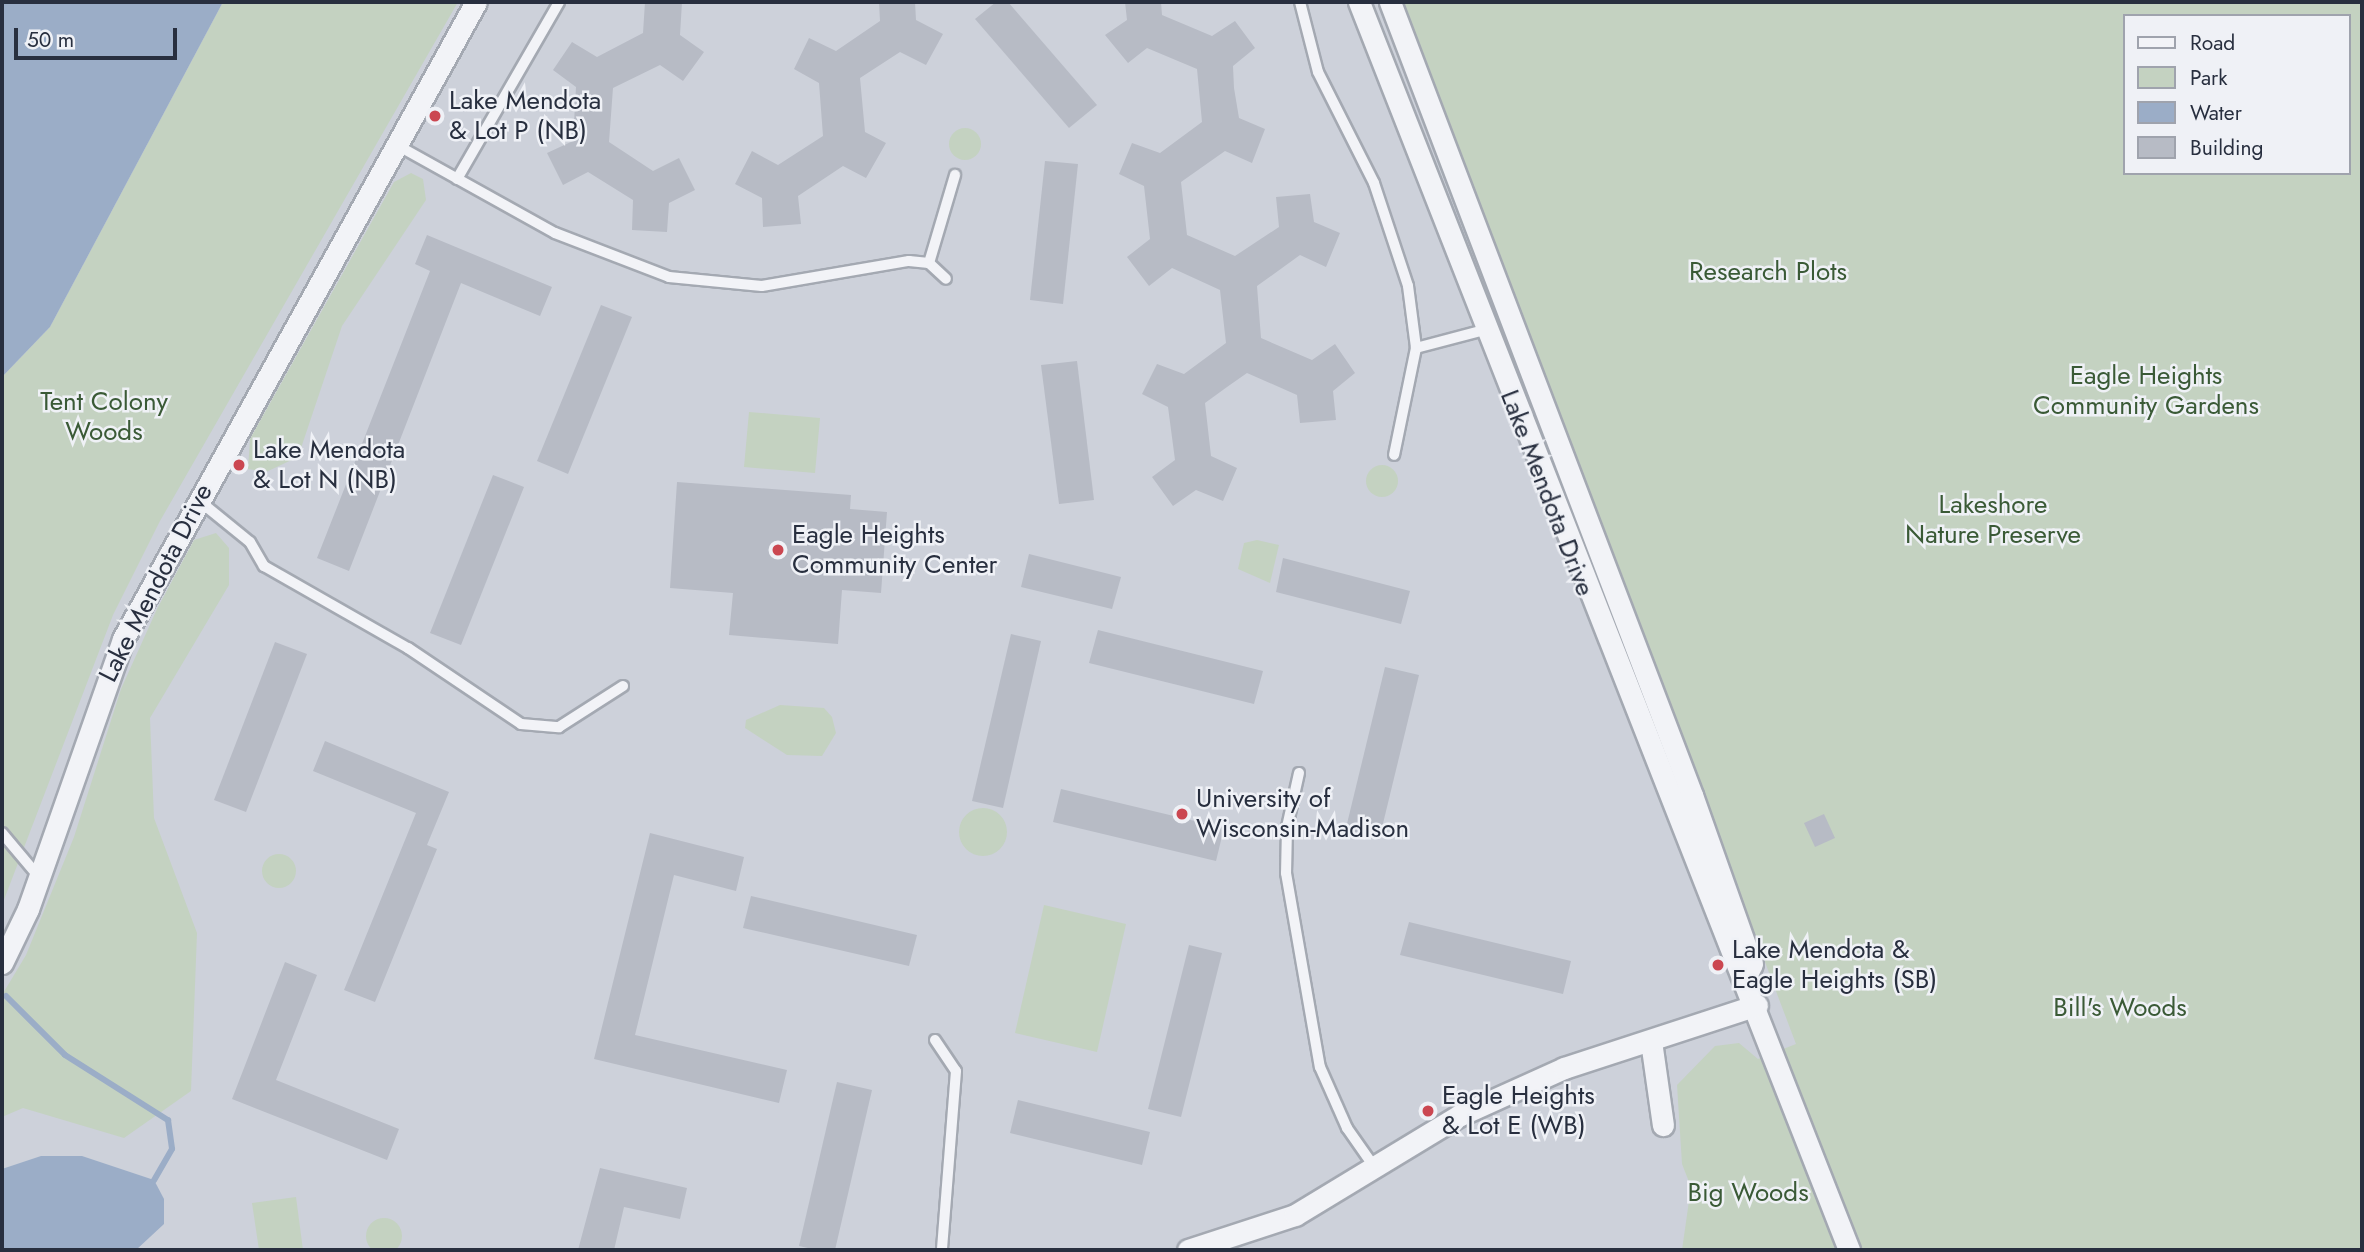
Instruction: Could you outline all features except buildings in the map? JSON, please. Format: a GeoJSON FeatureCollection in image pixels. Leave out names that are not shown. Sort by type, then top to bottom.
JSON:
{"type":"FeatureCollection","features":[{"type":"Feature","properties":{"kind":"street","name":"Lake Mendota Drive"},"geometry":{"type":"LineString","coordinates":[[2,963],[39,877],[122,639],[393,143],[476,2]]}},
{"type":"Feature","properties":{"kind":"street","name":"Lake Mendota Drive"},"geometry":{"type":"LineString","coordinates":[[1359,2],[1484,330],[1735,971],[1746,975]]}},
{"type":"Feature","properties":{"kind":"street","name":"Lake Mendota Drive"},"geometry":{"type":"LineString","coordinates":[[1390,2],[1692,795],[1752,964],[1746,975],[1849,1250]]}},
{"type":"Feature","properties":{"kind":"street"},"geometry":{"type":"LineString","coordinates":[[1188,1250],[1295,1215],[1460,1115],[1564,1068],[1757,1005]]}},
{"type":"Feature","properties":{"kind":"street"},"geometry":{"type":"LineString","coordinates":[[1651,1041],[1663,1125]]}},
{"type":"Feature","properties":{"kind":"lane"},"geometry":{"type":"LineString","coordinates":[[457,179],[559,2]]}},
{"type":"Feature","properties":{"kind":"lane"},"geometry":{"type":"LineString","coordinates":[[1300,2],[1318,72],[1393,230],[1416,348],[1394,455]]}},
{"type":"Feature","properties":{"kind":"lane"},"geometry":{"type":"LineString","coordinates":[[393,143],[596,253],[669,278],[762,286],[909,261],[929,263],[946,279]]}},
{"type":"Feature","properties":{"kind":"lane"},"geometry":{"type":"LineString","coordinates":[[929,263],[955,175]]}},
{"type":"Feature","properties":{"kind":"lane"},"geometry":{"type":"LineString","coordinates":[[1416,348],[1484,330]]}},
{"type":"Feature","properties":{"kind":"lane"},"geometry":{"type":"LineString","coordinates":[[197,499],[250,542],[264,566],[408,648],[520,724],[559,727],[623,686]]}},
{"type":"Feature","properties":{"kind":"lane"},"geometry":{"type":"LineString","coordinates":[[1299,773],[1287,827],[1286,873],[1320,1067],[1347,1128],[1375,1168]]}},
{"type":"Feature","properties":{"kind":"lane"},"geometry":{"type":"LineString","coordinates":[[2,833],[39,877]]}},
{"type":"Feature","properties":{"kind":"lane"},"geometry":{"type":"LineString","coordinates":[[935,1040],[956,1071],[942,1250]]}},
{"type":"Feature","properties":{"kind":"shaded area","name":"University of Wisconsin-Madison"},"geometry":{"type":"Polygon","coordinates":[[[223,2],[2362,2],[2362,1250],[2,1250],[2,377],[50,327],[223,2]]]}},
{"type":"Feature","properties":{"kind":"green space","name":"Tent Colony Woods"},"geometry":{"type":"Polygon","coordinates":[[[223,2],[458,2],[160,521],[113,615],[2,905],[2,377],[50,327],[223,2]]]}},
{"type":"Feature","properties":{"kind":"green space","name":"Lakeshore Nature Preserve"},"geometry":{"type":"Polygon","coordinates":[[[1402,2],[2362,2],[2362,1250],[1682,1250],[1691,1187],[1682,1164],[1677,1085],[1715,1046],[1739,1043],[1758,1059],[1796,1044],[1402,2]]]}},
{"type":"Feature","properties":{"kind":"green space"},"geometry":{"type":"Polygon","coordinates":[[[965,128],[976,133],[981,144],[976,155],[965,160],[954,155],[949,144],[954,133],[965,128]]]}},
{"type":"Feature","properties":{"kind":"green space"},"geometry":{"type":"Polygon","coordinates":[[[411,173],[423,179],[426,200],[342,326],[298,457],[266,472],[248,469],[250,439],[394,182],[411,173]]]}},
{"type":"Feature","properties":{"kind":"green space"},"geometry":{"type":"Polygon","coordinates":[[[749,412],[820,418],[815,473],[744,467],[749,412]]]}},
{"type":"Feature","properties":{"kind":"green space"},"geometry":{"type":"Polygon","coordinates":[[[1382,465],[1393,470],[1398,481],[1393,492],[1382,497],[1371,492],[1366,481],[1371,470],[1382,465]]]}},
{"type":"Feature","properties":{"kind":"green space"},"geometry":{"type":"Polygon","coordinates":[[[216,533],[229,548],[229,585],[150,718],[154,818],[197,933],[191,1091],[124,1138],[23,1108],[2,1117],[2,995],[26,955],[74,837],[121,689],[157,609],[194,540],[216,533]]]}},
{"type":"Feature","properties":{"kind":"green space"},"geometry":{"type":"Polygon","coordinates":[[[1257,540],[1279,545],[1270,583],[1238,569],[1244,543],[1257,540]]]}},
{"type":"Feature","properties":{"kind":"green space"},"geometry":{"type":"Polygon","coordinates":[[[780,705],[824,708],[832,717],[836,733],[822,756],[787,755],[745,728],[746,720],[780,705]]]}},
{"type":"Feature","properties":{"kind":"green space"},"geometry":{"type":"Polygon","coordinates":[[[983,808],[1000,815],[1007,832],[1000,849],[983,856],[966,849],[959,832],[966,815],[983,808]]]}},
{"type":"Feature","properties":{"kind":"green space"},"geometry":{"type":"Polygon","coordinates":[[[279,854],[291,859],[296,871],[291,883],[279,888],[267,883],[262,871],[267,859],[279,854]]]}},
{"type":"Feature","properties":{"kind":"green space"},"geometry":{"type":"Polygon","coordinates":[[[1044,905],[1126,924],[1097,1052],[1015,1033],[1044,905]]]}},
{"type":"Feature","properties":{"kind":"green space"},"geometry":{"type":"Polygon","coordinates":[[[296,1197],[303,1250],[259,1250],[252,1203],[296,1197]]]}},
{"type":"Feature","properties":{"kind":"green space"},"geometry":{"type":"Polygon","coordinates":[[[384,1218],[397,1223],[402,1236],[397,1249],[380,1253],[371,1249],[366,1236],[371,1223],[384,1218]]]}},
{"type":"Feature","properties":{"kind":"water"},"geometry":{"type":"Polygon","coordinates":[[[2,2],[223,2],[50,327],[2,377],[2,2]]]}},
{"type":"Feature","properties":{"kind":"water"},"geometry":{"type":"Polygon","coordinates":[[[41,1156],[82,1156],[154,1180],[164,1199],[164,1224],[136,1250],[2,1250],[2,1169],[41,1156]]]}},
{"type":"Feature","properties":{"kind":"waterway"},"geometry":{"type":"LineString","coordinates":[[6,996],[65,1055],[168,1120],[172,1149],[154,1180]]}},
{"type":"Feature","properties":{"kind":"place","name":"Lake Mendota & Lot P (NB)"},"geometry":{"type":"Point","coordinates":[435,116]}},
{"type":"Feature","properties":{"kind":"place","name":"Lake Mendota & Lot N (NB)"},"geometry":{"type":"Point","coordinates":[239,465]}},
{"type":"Feature","properties":{"kind":"place","name":"Eagle Heights Community Center"},"geometry":{"type":"Point","coordinates":[778,550]}},
{"type":"Feature","properties":{"kind":"place","name":"University of Wisconsin-Madison"},"geometry":{"type":"Point","coordinates":[1182,814]}},
{"type":"Feature","properties":{"kind":"place","name":"Lake Mendota & Eagle Heights (SB)"},"geometry":{"type":"Point","coordinates":[1718,965]}},
{"type":"Feature","properties":{"kind":"place","name":"Eagle Heights & Lot E (WB)"},"geometry":{"type":"Point","coordinates":[1428,1111]}},
{"type":"Feature","properties":{"kind":"park label","name":"Research Plots"},"geometry":{"type":"Point","coordinates":[1768,272]}},
{"type":"Feature","properties":{"kind":"park label","name":"Eagle Heights Community Gardens"},"geometry":{"type":"Point","coordinates":[2146,391]}},
{"type":"Feature","properties":{"kind":"park label","name":"Bill's Woods"},"geometry":{"type":"Point","coordinates":[2120,1008]}},
{"type":"Feature","properties":{"kind":"park label","name":"Big Woods"},"geometry":{"type":"Point","coordinates":[1748,1193]}}]}
